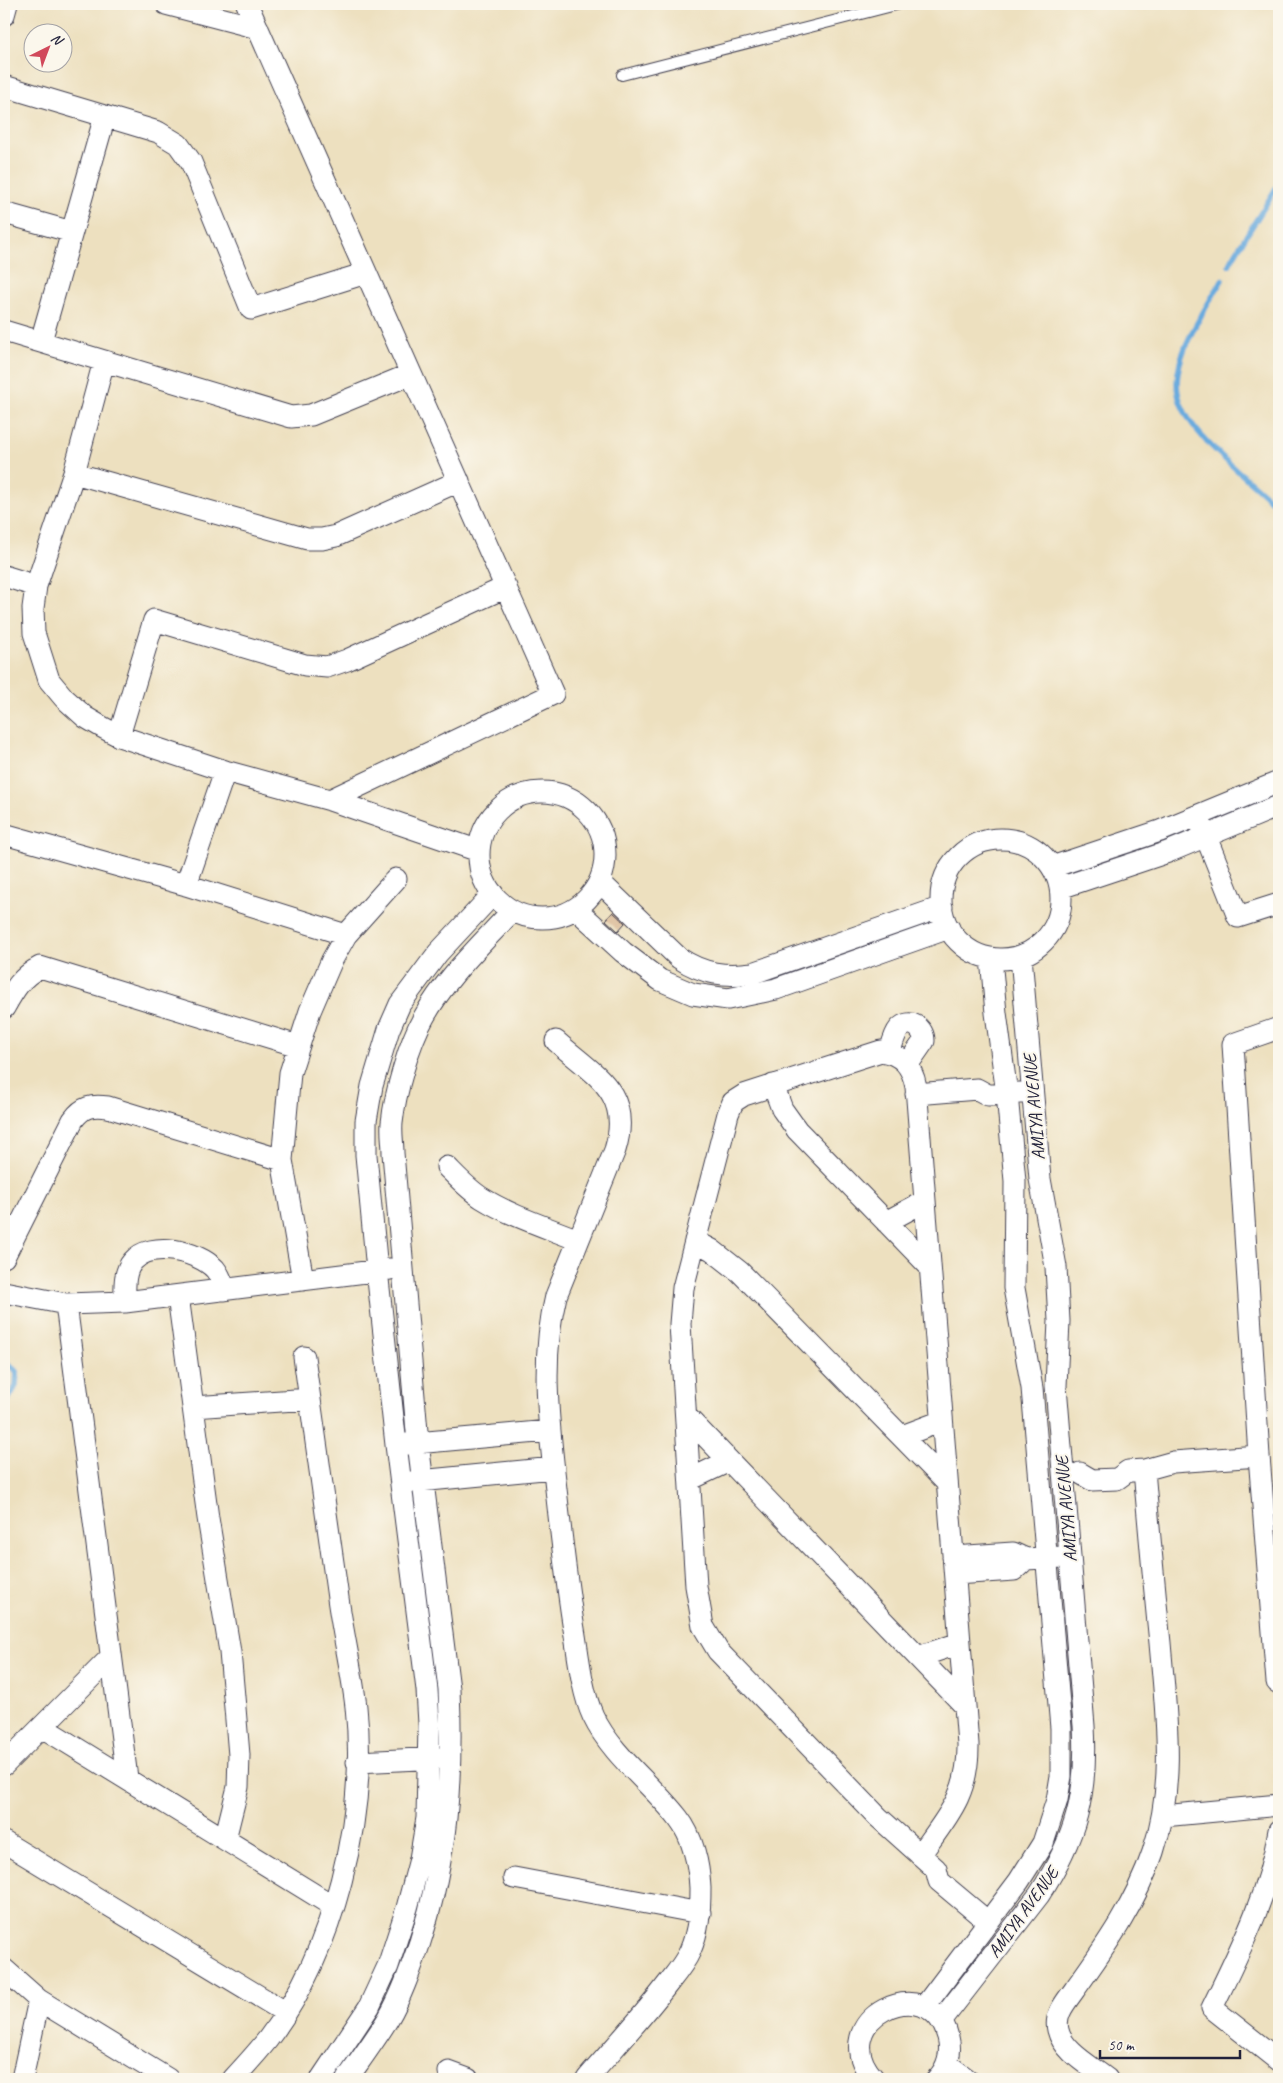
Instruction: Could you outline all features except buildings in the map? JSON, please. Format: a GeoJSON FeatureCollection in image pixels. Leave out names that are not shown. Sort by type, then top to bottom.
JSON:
{"type":"FeatureCollection","features":[{"type":"Feature","properties":{"kind":"street"},"geometry":{"type":"LineString","coordinates":[[4,15],[7,4]]}},
{"type":"Feature","properties":{"kind":"street"},"geometry":{"type":"LineString","coordinates":[[166,4],[258,28]]}},
{"type":"Feature","properties":{"kind":"street"},"geometry":{"type":"LineString","coordinates":[[247,4],[553,694],[330,800]]}},
{"type":"Feature","properties":{"kind":"street"},"geometry":{"type":"LineString","coordinates":[[4,86],[158,132],[178,144],[186,153],[251,309],[366,273]]}},
{"type":"Feature","properties":{"kind":"street"},"geometry":{"type":"LineString","coordinates":[[41,342],[105,116]]}},
{"type":"Feature","properties":{"kind":"street"},"geometry":{"type":"LineString","coordinates":[[4,213],[72,232]]}},
{"type":"Feature","properties":{"kind":"street"},"geometry":{"type":"LineString","coordinates":[[4,331],[291,417],[311,415],[411,374]]}},
{"type":"Feature","properties":{"kind":"street"},"geometry":{"type":"LineString","coordinates":[[104,361],[74,473],[36,586],[33,608],[34,633],[49,680],[64,698],[85,716],[102,728],[119,736],[225,771],[330,800],[479,851]]}},
{"type":"Feature","properties":{"kind":"street"},"geometry":{"type":"LineString","coordinates":[[74,473],[291,536],[322,540],[336,536],[459,481]]}},
{"type":"Feature","properties":{"kind":"street"},"geometry":{"type":"LineString","coordinates":[[4,576],[36,586]]}},
{"type":"Feature","properties":{"kind":"street"},"geometry":{"type":"LineString","coordinates":[[119,736],[154,620],[305,665],[327,667],[348,660],[506,586]]}},
{"type":"Feature","properties":{"kind":"street"},"geometry":{"type":"LineString","coordinates":[[186,885],[225,771]]}},
{"type":"Feature","properties":{"kind":"street"},"geometry":{"type":"LineString","coordinates":[[1052,867],[1160,832],[1279,782]]}},
{"type":"Feature","properties":{"kind":"street"},"geometry":{"type":"LineString","coordinates":[[532,793],[566,797],[580,806],[592,818],[601,832],[605,849],[605,866],[600,882],[586,902],[576,909],[561,916],[544,919],[528,917],[512,910],[493,894],[485,881],[480,867],[479,851],[482,835],[490,820],[502,807],[516,798],[532,793]]}},
{"type":"Feature","properties":{"kind":"street"},"geometry":{"type":"LineString","coordinates":[[1060,888],[1206,838],[1279,806]]}},
{"type":"Feature","properties":{"kind":"street"},"geometry":{"type":"LineString","coordinates":[[1198,817],[1238,917],[1279,904]]}},
{"type":"Feature","properties":{"kind":"street"},"geometry":{"type":"LineString","coordinates":[[4,834],[186,885],[346,936]]}},
{"type":"Feature","properties":{"kind":"street"},"geometry":{"type":"LineString","coordinates":[[1002,839],[1030,847],[1042,855],[1052,867],[1060,888],[1059,916],[1054,929],[1034,950],[1022,956],[1006,959],[991,958],[966,948],[949,928],[942,907],[942,893],[948,872],[961,854],[973,846],[987,841],[1002,839]]}},
{"type":"Feature","properties":{"kind":"street"},"geometry":{"type":"LineString","coordinates":[[303,1280],[282,1160],[290,1074],[321,982],[332,960],[346,936],[396,879]]}},
{"type":"Feature","properties":{"kind":"street"},"geometry":{"type":"LineString","coordinates":[[600,882],[663,943],[692,966],[706,972],[738,975],[770,968],[942,907]]}},
{"type":"Feature","properties":{"kind":"street"},"geometry":{"type":"LineString","coordinates":[[321,2079],[369,2007],[388,1966],[407,1908],[420,1859],[427,1818],[427,1690],[396,1445],[377,1270],[366,1155],[366,1121],[372,1086],[389,1029],[400,1004],[438,953],[493,894]]}},
{"type":"Feature","properties":{"kind":"street"},"geometry":{"type":"LineString","coordinates":[[576,909],[643,968],[676,988],[693,994],[728,999],[742,998],[776,989],[949,928]]}},
{"type":"Feature","properties":{"kind":"street"},"geometry":{"type":"LineString","coordinates":[[347,2079],[388,2018],[408,1976],[428,1915],[448,1816],[450,1758],[449,1689],[418,1443],[392,1123],[411,1047],[424,1017],[440,993],[512,910]]}},
{"type":"Feature","properties":{"kind":"street"},"geometry":{"type":"LineString","coordinates":[[623,952],[646,927]]}},
{"type":"Feature","properties":{"kind":"street"},"geometry":{"type":"LineString","coordinates":[[643,968],[663,943]]}},
{"type":"Feature","properties":{"kind":"street","name":"AMIYA AVENUE"},"geometry":{"type":"LineString","coordinates":[[941,2021],[1039,1895],[1056,1867],[1072,1833],[1085,1778],[1086,1752],[1070,1556],[1072,1474],[1056,1386],[1059,1322],[1056,1267],[1042,1196],[1022,956]]}},
{"type":"Feature","properties":{"kind":"street","name":"AMIYA AVENUE"},"geometry":{"type":"LineString","coordinates":[[924,2007],[993,1917],[1032,1862],[1043,1843],[1057,1800],[1061,1776],[1061,1728],[1031,1372],[1014,1288],[1013,1246],[1016,1202],[998,1094],[1000,1048],[991,958]]}},
{"type":"Feature","properties":{"kind":"street"},"geometry":{"type":"LineString","coordinates":[[4,1008],[19,982],[40,967],[298,1046]]}},
{"type":"Feature","properties":{"kind":"street"},"geometry":{"type":"LineString","coordinates":[[994,1002],[1025,1000]]}},
{"type":"Feature","properties":{"kind":"street"},"geometry":{"type":"LineString","coordinates":[[890,1052],[897,1031],[901,1026],[912,1024],[917,1026],[922,1030],[924,1041],[908,1064]]}},
{"type":"Feature","properties":{"kind":"street"},"geometry":{"type":"LineString","coordinates":[[1279,1028],[1232,1044],[1259,1456],[1277,1682],[1279,1682]]}},
{"type":"Feature","properties":{"kind":"street"},"geometry":{"type":"LineString","coordinates":[[556,1041],[612,1092],[618,1104],[621,1118],[620,1133],[615,1150],[556,1296],[550,1319],[547,1347],[549,1431],[568,1592],[585,1688],[592,1713],[609,1743],[663,1799],[680,1821],[691,1843],[699,1870],[700,1913],[689,1953],[653,2003],[587,2079]]}},
{"type":"Feature","properties":{"kind":"street"},"geometry":{"type":"LineString","coordinates":[[1000,1048],[1029,1046]]}},
{"type":"Feature","properties":{"kind":"street"},"geometry":{"type":"LineString","coordinates":[[920,1855],[957,1801],[965,1781],[968,1761],[965,1706],[914,1079],[908,1064],[890,1052],[873,1052],[738,1098],[731,1107],[683,1288],[681,1306],[680,1324],[691,1479],[696,1586],[703,1626],[710,1639],[731,1664],[878,1817],[920,1855],[936,1869],[948,1870],[993,1917]]}},
{"type":"Feature","properties":{"kind":"street"},"geometry":{"type":"LineString","coordinates":[[773,1085],[782,1109],[793,1125],[930,1267]]}},
{"type":"Feature","properties":{"kind":"street"},"geometry":{"type":"LineString","coordinates":[[917,1101],[979,1103],[998,1094],[1032,1092]]}},
{"type":"Feature","properties":{"kind":"street"},"geometry":{"type":"LineString","coordinates":[[4,1257],[73,1120],[78,1112],[86,1107],[94,1105],[108,1107],[282,1160]]}},
{"type":"Feature","properties":{"kind":"street"},"geometry":{"type":"LineString","coordinates":[[447,1167],[465,1185],[482,1198],[508,1212],[578,1240]]}},
{"type":"Feature","properties":{"kind":"street"},"geometry":{"type":"LineString","coordinates":[[886,1222],[925,1201]]}},
{"type":"Feature","properties":{"kind":"street"},"geometry":{"type":"LineString","coordinates":[[695,1241],[712,1250],[740,1272],[947,1483]]}},
{"type":"Feature","properties":{"kind":"street"},"geometry":{"type":"LineString","coordinates":[[125,1302],[127,1270],[143,1252],[154,1250],[166,1249],[184,1253],[204,1261],[220,1276],[225,1290]]}},
{"type":"Feature","properties":{"kind":"street"},"geometry":{"type":"LineString","coordinates":[[4,1292],[66,1304],[125,1302],[403,1267]]}},
{"type":"Feature","properties":{"kind":"street"},"geometry":{"type":"LineString","coordinates":[[178,1296],[208,1518],[230,1652],[239,1754],[238,1787],[225,1839]]}},
{"type":"Feature","properties":{"kind":"street"},"geometry":{"type":"LineString","coordinates":[[66,1304],[127,1778]]}},
{"type":"Feature","properties":{"kind":"street"},"geometry":{"type":"LineString","coordinates":[[233,2079],[268,2038],[285,2012],[317,1952],[334,1906],[351,1838],[357,1762],[356,1708],[304,1357]]}},
{"type":"Feature","properties":{"kind":"street"},"geometry":{"type":"LineString","coordinates":[[193,1407],[310,1399]]}},
{"type":"Feature","properties":{"kind":"street"},"geometry":{"type":"LineString","coordinates":[[687,1417],[965,1706]]}},
{"type":"Feature","properties":{"kind":"street"},"geometry":{"type":"LineString","coordinates":[[902,1436],[942,1421]]}},
{"type":"Feature","properties":{"kind":"street"},"geometry":{"type":"LineString","coordinates":[[396,1445],[549,1431]]}},
{"type":"Feature","properties":{"kind":"street"},"geometry":{"type":"LineString","coordinates":[[1040,1476],[1072,1474],[1091,1466],[1116,1465],[1136,1470],[1180,1462],[1259,1456]]}},
{"type":"Feature","properties":{"kind":"street"},"geometry":{"type":"LineString","coordinates":[[691,1479],[729,1461]]}},
{"type":"Feature","properties":{"kind":"street"},"geometry":{"type":"LineString","coordinates":[[401,1482],[554,1468]]}},
{"type":"Feature","properties":{"kind":"street"},"geometry":{"type":"LineString","coordinates":[[1107,2079],[1066,2046],[1050,2030],[1057,2021],[1060,2012],[1105,1948],[1130,1908],[1154,1851],[1167,1791],[1168,1739],[1136,1470]]}},
{"type":"Feature","properties":{"kind":"street"},"geometry":{"type":"LineString","coordinates":[[954,1566],[1014,1570],[1026,1559],[1070,1556]]}},
{"type":"Feature","properties":{"kind":"street"},"geometry":{"type":"LineString","coordinates":[[918,1657],[960,1642]]}},
{"type":"Feature","properties":{"kind":"street"},"geometry":{"type":"LineString","coordinates":[[4,1765],[111,1657]]}},
{"type":"Feature","properties":{"kind":"street"},"geometry":{"type":"LineString","coordinates":[[42,1727],[334,1906]]}},
{"type":"Feature","properties":{"kind":"street"},"geometry":{"type":"LineString","coordinates":[[357,1762],[450,1758]]}},
{"type":"Feature","properties":{"kind":"street"},"geometry":{"type":"LineString","coordinates":[[1163,1816],[1279,1805]]}},
{"type":"Feature","properties":{"kind":"street"},"geometry":{"type":"LineString","coordinates":[[1279,1830],[1275,1857],[1261,1903],[1212,2008],[1279,2062]]}},
{"type":"Feature","properties":{"kind":"street"},"geometry":{"type":"LineString","coordinates":[[4,1842],[285,2012]]}},
{"type":"Feature","properties":{"kind":"street"},"geometry":{"type":"LineString","coordinates":[[514,1878],[700,1913]]}},
{"type":"Feature","properties":{"kind":"street"},"geometry":{"type":"LineString","coordinates":[[4,1969],[39,2000],[168,2079]]}},
{"type":"Feature","properties":{"kind":"street"},"geometry":{"type":"LineString","coordinates":[[22,2079],[39,2000]]}},
{"type":"Feature","properties":{"kind":"street"},"geometry":{"type":"LineString","coordinates":[[870,2078],[861,2057],[860,2047],[865,2028],[877,2012],[895,2004],[915,2004],[924,2007],[941,2021],[947,2031],[950,2042],[942,2072],[968,2079]]}},
{"type":"Feature","properties":{"kind":"lane"},"geometry":{"type":"LineString","coordinates":[[622,75],[900,4]]}},
{"type":"Feature","properties":{"kind":"waterway"},"geometry":{"type":"LineString","coordinates":[[1229,265],[1279,183]]}},
{"type":"Feature","properties":{"kind":"waterway"},"geometry":{"type":"LineString","coordinates":[[1222,280],[1184,349],[1177,378],[1179,397],[1191,422],[1201,435],[1279,508]]}},
{"type":"Feature","properties":{"kind":"waterway"},"geometry":{"type":"LineString","coordinates":[[4,1360],[17,1372],[16,1386],[4,1407]]}}]}
